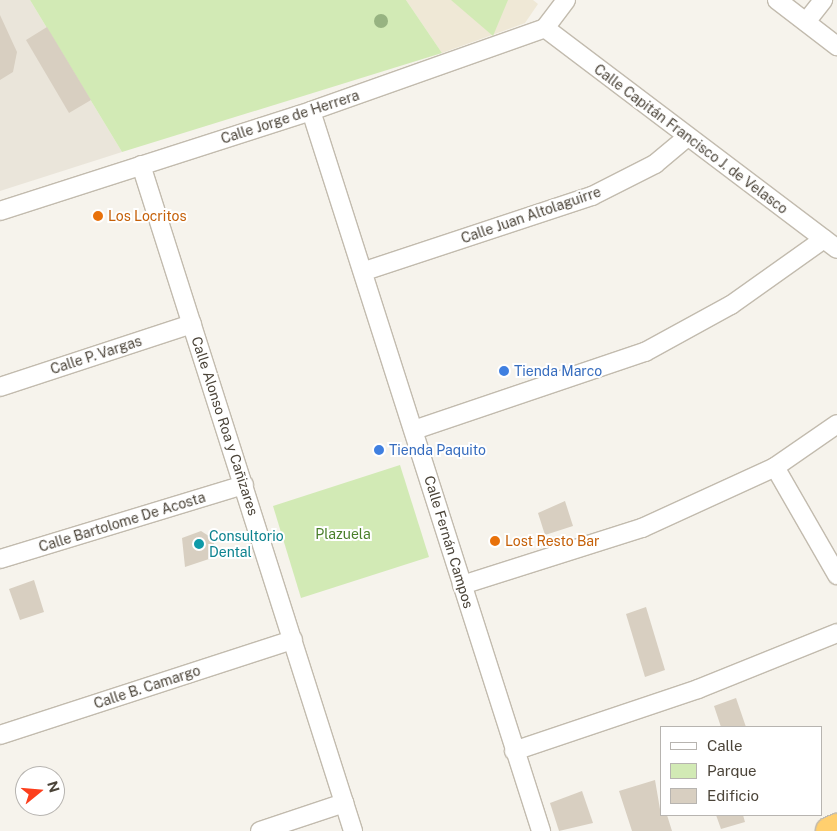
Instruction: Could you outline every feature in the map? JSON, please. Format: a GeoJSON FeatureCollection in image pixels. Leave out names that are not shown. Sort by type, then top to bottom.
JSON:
{"type":"FeatureCollection","features":[{"type":"Feature","properties":{"kind":"highway"},"geometry":{"type":"LineString","coordinates":[[830,831],[837,828]]}},
{"type":"Feature","properties":{"kind":"street"},"geometry":{"type":"LineString","coordinates":[[545,28],[566,0]]}},
{"type":"Feature","properties":{"kind":"street"},"geometry":{"type":"LineString","coordinates":[[777,0],[837,46]]}},
{"type":"Feature","properties":{"kind":"street"},"geometry":{"type":"LineString","coordinates":[[806,22],[823,0]]}},
{"type":"Feature","properties":{"kind":"street","name":"Calle Jorge de Herrera"},"geometry":{"type":"LineString","coordinates":[[0,211],[311,111],[545,28]]}},
{"type":"Feature","properties":{"kind":"street","name":"Calle Capitán Francisco J. de Velasco"},"geometry":{"type":"LineString","coordinates":[[545,28],[686,138],[831,244]]}},
{"type":"Feature","properties":{"kind":"street","name":"Calle Fernán Campos"},"geometry":{"type":"LineString","coordinates":[[311,111],[365,270],[540,831]]}},
{"type":"Feature","properties":{"kind":"street","name":"Calle Juan Altolaguirre"},"geometry":{"type":"LineString","coordinates":[[365,270],[592,196],[656,164],[686,138]]}},
{"type":"Feature","properties":{"kind":"street","name":"Calle Alonso Roa y Cañizares"},"geometry":{"type":"LineString","coordinates":[[141,165],[353,831]]}},
{"type":"Feature","properties":{"kind":"street"},"geometry":{"type":"LineString","coordinates":[[414,430],[645,352],[731,305],[831,244]]}},
{"type":"Feature","properties":{"kind":"street","name":"Calle P. Vargas"},"geometry":{"type":"LineString","coordinates":[[0,387],[192,324]]}},
{"type":"Feature","properties":{"kind":"street"},"geometry":{"type":"LineString","coordinates":[[462,585],[642,528],[775,467],[837,424]]}},
{"type":"Feature","properties":{"kind":"street"},"geometry":{"type":"LineString","coordinates":[[775,467],[837,575]]}},
{"type":"Feature","properties":{"kind":"street","name":"Calle Bartolome De Acosta"},"geometry":{"type":"LineString","coordinates":[[0,559],[244,485]]}},
{"type":"Feature","properties":{"kind":"street"},"geometry":{"type":"LineString","coordinates":[[514,751],[698,689],[837,633]]}},
{"type":"Feature","properties":{"kind":"street","name":"Calle B. Camargo"},"geometry":{"type":"LineString","coordinates":[[0,735],[293,640]]}},
{"type":"Feature","properties":{"kind":"street"},"geometry":{"type":"LineString","coordinates":[[260,831],[344,803]]}},
{"type":"Feature","properties":{"kind":"shaded area"},"geometry":{"type":"Polygon","coordinates":[[[0,0],[30,0],[122,152],[0,191],[0,0]]]}},
{"type":"Feature","properties":{"kind":"shaded area"},"geometry":{"type":"Polygon","coordinates":[[[406,0],[533,0],[538,4],[525,23],[442,53],[406,0]]]}},
{"type":"Feature","properties":{"kind":"green space"},"geometry":{"type":"Polygon","coordinates":[[[30,0],[406,0],[442,53],[122,152],[30,0]]]}},
{"type":"Feature","properties":{"kind":"green space"},"geometry":{"type":"Polygon","coordinates":[[[451,0],[508,0],[493,36],[451,0]]]}},
{"type":"Feature","properties":{"kind":"green space","name":"Plazuela"},"geometry":{"type":"Polygon","coordinates":[[[400,465],[429,557],[301,598],[273,506],[400,465]]]}},
{"type":"Feature","properties":{"kind":"building"},"geometry":{"type":"Polygon","coordinates":[[[0,15],[17,52],[13,72],[0,80],[0,15]]]}},
{"type":"Feature","properties":{"kind":"building"},"geometry":{"type":"Polygon","coordinates":[[[47,27],[91,100],[69,113],[26,40],[47,27]]]}},
{"type":"Feature","properties":{"kind":"building"},"geometry":{"type":"Polygon","coordinates":[[[565,501],[573,526],[545,535],[538,513],[565,501]]]}},
{"type":"Feature","properties":{"kind":"building","name":"Consultorio Dental"},"geometry":{"type":"Polygon","coordinates":[[[201,531],[212,538],[218,556],[185,567],[182,538],[201,531]]]}},
{"type":"Feature","properties":{"kind":"building"},"geometry":{"type":"Polygon","coordinates":[[[34,580],[44,612],[20,620],[9,589],[34,580]]]}},
{"type":"Feature","properties":{"kind":"building"},"geometry":{"type":"Polygon","coordinates":[[[646,607],[665,670],[645,677],[626,614],[646,607]]]}},
{"type":"Feature","properties":{"kind":"building"},"geometry":{"type":"Polygon","coordinates":[[[736,698],[746,726],[721,726],[714,706],[736,698]]]}},
{"type":"Feature","properties":{"kind":"building"},"geometry":{"type":"Polygon","coordinates":[[[655,780],[660,816],[667,816],[672,831],[632,831],[619,791],[655,780]]]}},
{"type":"Feature","properties":{"kind":"building"},"geometry":{"type":"Polygon","coordinates":[[[582,791],[593,823],[559,831],[550,803],[582,791]]]}},
{"type":"Feature","properties":{"kind":"building"},"geometry":{"type":"Polygon","coordinates":[[[716,816],[743,816],[745,822],[721,829],[716,816]]]}},
{"type":"Feature","properties":{"kind":"place","name":"Los Locritos"},"geometry":{"type":"Point","coordinates":[98,216]}},
{"type":"Feature","properties":{"kind":"place","name":"Tienda Marco"},"geometry":{"type":"Point","coordinates":[504,371]}},
{"type":"Feature","properties":{"kind":"place","name":"Tienda Paquito"},"geometry":{"type":"Point","coordinates":[379,450]}},
{"type":"Feature","properties":{"kind":"place","name":"Lost Resto Bar"},"geometry":{"type":"Point","coordinates":[495,541]}},
{"type":"Feature","properties":{"kind":"place","name":"Consultorio Dental"},"geometry":{"type":"Point","coordinates":[199,544]}}]}
